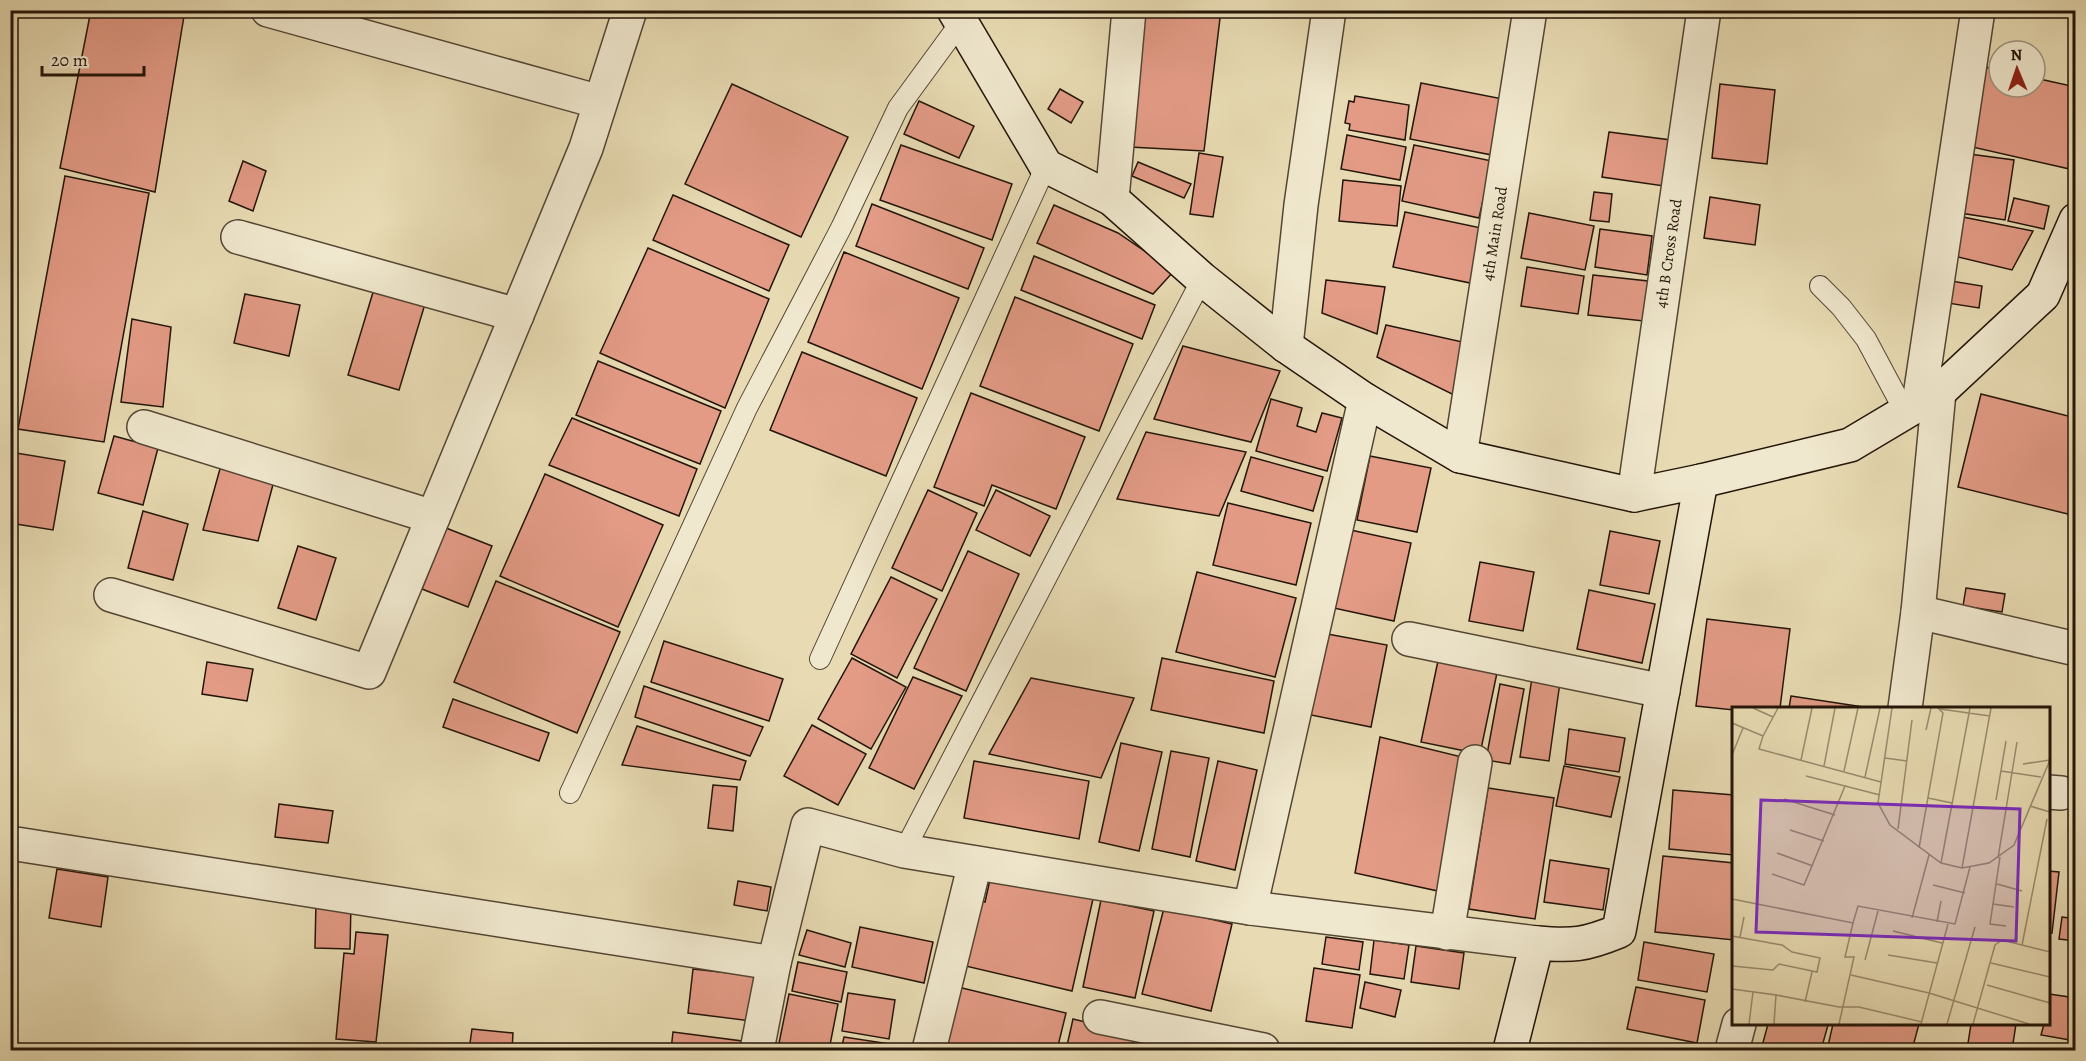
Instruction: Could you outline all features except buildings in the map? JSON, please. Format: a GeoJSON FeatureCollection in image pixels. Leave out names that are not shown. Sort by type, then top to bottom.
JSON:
{"type":"FeatureCollection","features":[{"type":"Feature","properties":{"kind":"street"},"geometry":{"type":"LineString","coordinates":[[268,10],[600,102]]}},
{"type":"Feature","properties":{"kind":"street"},"geometry":{"type":"LineString","coordinates":[[111,595],[369,672],[586,148],[630,10]]}},
{"type":"Feature","properties":{"kind":"street"},"geometry":{"type":"LineString","coordinates":[[1112,199],[1129,10]]}},
{"type":"Feature","properties":{"kind":"street"},"geometry":{"type":"LineString","coordinates":[[1286,346],[1300,205],[1329,10]]}},
{"type":"Feature","properties":{"kind":"street","name":"4th Main Road"},"geometry":{"type":"LineString","coordinates":[[1460,456],[1530,10]]}},
{"type":"Feature","properties":{"kind":"street","name":"4th B Cross Road"},"geometry":{"type":"LineString","coordinates":[[1634,495],[1704,10]]}},
{"type":"Feature","properties":{"kind":"street"},"geometry":{"type":"LineString","coordinates":[[1905,707],[1918,612],[1921,402],[1978,10]]}},
{"type":"Feature","properties":{"kind":"street"},"geometry":{"type":"LineString","coordinates":[[957,16],[1046,166],[1112,199],[1202,279],[1286,346],[1365,400],[1460,456],[1634,495],[1850,445],[1921,402],[2043,295],[2076,220]]}},
{"type":"Feature","properties":{"kind":"street"},"geometry":{"type":"LineString","coordinates":[[238,237],[517,315]]}},
{"type":"Feature","properties":{"kind":"street"},"geometry":{"type":"LineString","coordinates":[[1250,908],[1365,400]]}},
{"type":"Feature","properties":{"kind":"street"},"geometry":{"type":"LineString","coordinates":[[144,427],[433,517]]}},
{"type":"Feature","properties":{"kind":"street"},"geometry":{"type":"LineString","coordinates":[[757,1050],[774,963],[808,825],[904,851],[1250,908],[1568,946],[1593,942],[1619,931],[1701,481]]}},
{"type":"Feature","properties":{"kind":"street"},"geometry":{"type":"LineString","coordinates":[[1918,612],[2076,648]]}},
{"type":"Feature","properties":{"kind":"street"},"geometry":{"type":"LineString","coordinates":[[1409,639],[1663,691]]}},
{"type":"Feature","properties":{"kind":"street"},"geometry":{"type":"LineString","coordinates":[[1447,933],[1475,762]]}},
{"type":"Feature","properties":{"kind":"street"},"geometry":{"type":"LineString","coordinates":[[10,843],[774,963]]}},
{"type":"Feature","properties":{"kind":"street"},"geometry":{"type":"LineString","coordinates":[[929,1050],[975,863]]}},
{"type":"Feature","properties":{"kind":"street"},"geometry":{"type":"LineString","coordinates":[[1510,1050],[1537,943]]}},
{"type":"Feature","properties":{"kind":"street"},"geometry":{"type":"LineString","coordinates":[[1100,1017],[1263,1050]]}},
{"type":"Feature","properties":{"kind":"street"},"geometry":{"type":"LineString","coordinates":[[1732,1050],[1738,1025]]}},
{"type":"Feature","properties":{"kind":"lane"},"geometry":{"type":"LineString","coordinates":[[570,793],[747,408],[841,228],[898,108],[957,16]]}},
{"type":"Feature","properties":{"kind":"lane"},"geometry":{"type":"LineString","coordinates":[[820,659],[1046,166]]}},
{"type":"Feature","properties":{"kind":"lane"},"geometry":{"type":"LineString","coordinates":[[904,851],[1202,279]]}},
{"type":"Feature","properties":{"kind":"lane"},"geometry":{"type":"LineString","coordinates":[[1820,286],[1841,307],[1921,402]]}}]}
